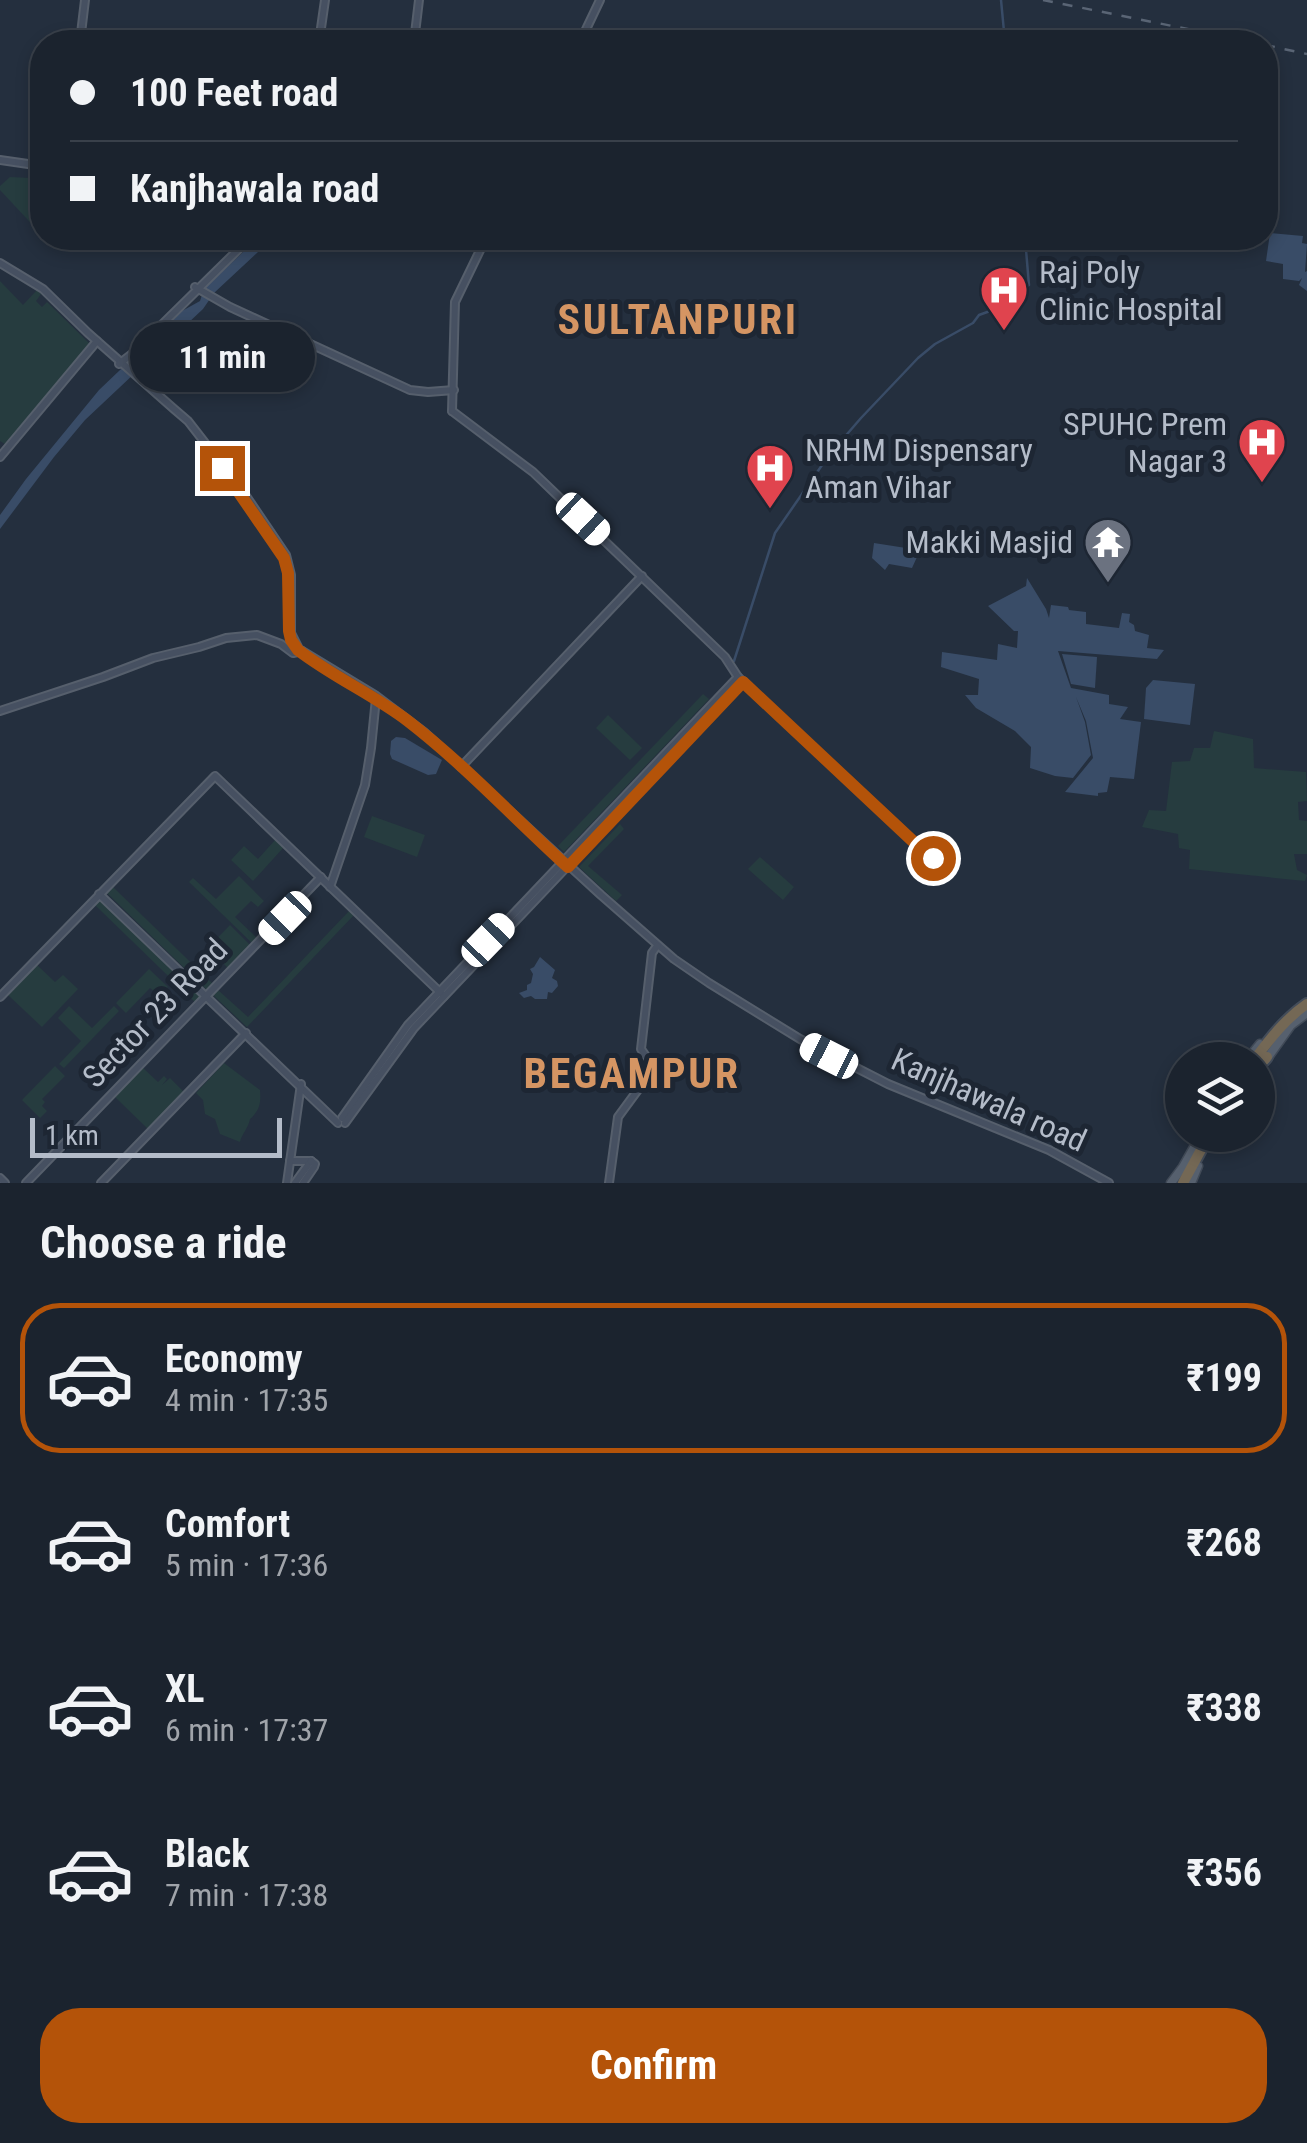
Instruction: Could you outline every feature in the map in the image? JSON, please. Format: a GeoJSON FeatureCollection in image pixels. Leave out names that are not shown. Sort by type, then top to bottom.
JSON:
{"type":"FeatureCollection","features":[{"type":"Feature","properties":{"kind":"highway"},"geometry":{"type":"LineString","coordinates":[[1272,1042],[1305,1007]]}},
{"type":"Feature","properties":{"kind":"highway"},"geometry":{"type":"LineString","coordinates":[[1181,1183],[1198,1152]]}},
{"type":"Feature","properties":{"kind":"main road"},"geometry":{"type":"LineString","coordinates":[[1266,1042],[1276,1024],[1305,1007]]}},
{"type":"Feature","properties":{"kind":"main road"},"geometry":{"type":"LineString","coordinates":[[1181,1183],[1184,1167],[1195,1152]]}},
{"type":"Feature","properties":{"kind":"main road"},"geometry":{"type":"LineString","coordinates":[[1181,1183],[1196,1170],[1202,1152]]}},
{"type":"Feature","properties":{"kind":"street"},"geometry":{"type":"LineString","coordinates":[[81,30],[85,0]]}},
{"type":"Feature","properties":{"kind":"street"},"geometry":{"type":"LineString","coordinates":[[319,30],[323,0]]}},
{"type":"Feature","properties":{"kind":"street"},"geometry":{"type":"LineString","coordinates":[[415,30],[419,0]]}},
{"type":"Feature","properties":{"kind":"street"},"geometry":{"type":"LineString","coordinates":[[584,30],[598,0]]}},
{"type":"Feature","properties":{"kind":"street"},"geometry":{"type":"LineString","coordinates":[[0,161],[30,165]]}},
{"type":"Feature","properties":{"kind":"street"},"geometry":{"type":"LineString","coordinates":[[123,363],[237,250]]}},
{"type":"Feature","properties":{"kind":"street"},"geometry":{"type":"LineString","coordinates":[[481,250],[455,301],[452,411],[549,488],[725,657],[741,679],[934,860],[741,679]]}},
{"type":"Feature","properties":{"kind":"street"},"geometry":{"type":"LineString","coordinates":[[0,264],[51,298],[186,423],[281,552],[288,573],[290,634],[301,651]]}},
{"type":"Feature","properties":{"kind":"street"},"geometry":{"type":"LineString","coordinates":[[198,288],[410,390],[453,389]]}},
{"type":"Feature","properties":{"kind":"street"},"geometry":{"type":"LineString","coordinates":[[0,456],[96,342]]}},
{"type":"Feature","properties":{"kind":"street"},"geometry":{"type":"LineString","coordinates":[[462,767],[643,577]]}},
{"type":"Feature","properties":{"kind":"street"},"geometry":{"type":"LineString","coordinates":[[0,711],[156,656],[229,638],[254,634],[293,653],[301,651]]}},
{"type":"Feature","properties":{"kind":"street","name":"Kanjhawala road"},"geometry":{"type":"LineString","coordinates":[[301,651],[376,698],[462,767]]}},
{"type":"Feature","properties":{"kind":"street","name":"Kanjhawala road"},"geometry":{"type":"LineString","coordinates":[[301,651],[388,704],[424,732],[657,946],[707,985],[802,1043],[898,1091],[1052,1154],[1106,1183]]}},
{"type":"Feature","properties":{"kind":"street"},"geometry":{"type":"LineString","coordinates":[[101,895],[339,1119],[441,995],[741,679]]}},
{"type":"Feature","properties":{"kind":"street"},"geometry":{"type":"LineString","coordinates":[[330,887],[366,779],[376,698]]}},
{"type":"Feature","properties":{"kind":"street"},"geometry":{"type":"LineString","coordinates":[[0,999],[214,780],[441,995]]}},
{"type":"Feature","properties":{"kind":"street","name":"Kanjhawala road"},"geometry":{"type":"LineString","coordinates":[[566,864],[674,959],[784,1030],[888,1084],[1040,1146],[1106,1183]]}},
{"type":"Feature","properties":{"kind":"street","name":"Sector 23 Road"},"geometry":{"type":"LineString","coordinates":[[28,1183],[321,879]]}},
{"type":"Feature","properties":{"kind":"street"},"geometry":{"type":"LineString","coordinates":[[609,1183],[617,1119],[654,1068],[641,1049],[652,953],[657,946]]}},
{"type":"Feature","properties":{"kind":"street"},"geometry":{"type":"LineString","coordinates":[[103,1183],[247,1034]]}},
{"type":"Feature","properties":{"kind":"street"},"geometry":{"type":"LineString","coordinates":[[287,1183],[301,1085]]}},
{"type":"Feature","properties":{"kind":"street"},"geometry":{"type":"LineString","coordinates":[[290,1161],[311,1161],[299,1183]]}},
{"type":"Feature","properties":{"kind":"green space"},"geometry":{"type":"Polygon","coordinates":[[[10,177],[30,178],[30,222],[0,190],[10,177]]]}},
{"type":"Feature","properties":{"kind":"green space"},"geometry":{"type":"Polygon","coordinates":[[[0,281],[23,305],[37,290],[41,294],[36,301],[42,307],[47,302],[90,344],[5,444],[0,441],[0,281]]]}},
{"type":"Feature","properties":{"kind":"green space"},"geometry":{"type":"Polygon","coordinates":[[[703,694],[709,699],[564,852],[558,846],[703,694]]]}},
{"type":"Feature","properties":{"kind":"green space"},"geometry":{"type":"Polygon","coordinates":[[[608,715],[642,748],[630,760],[596,728],[608,715]]]}},
{"type":"Feature","properties":{"kind":"green space"},"geometry":{"type":"Polygon","coordinates":[[[1214,731],[1253,739],[1254,768],[1306,772],[1307,801],[1298,802],[1299,820],[1307,821],[1307,854],[1294,854],[1297,870],[1307,875],[1305,881],[1189,869],[1190,850],[1179,848],[1178,834],[1142,827],[1149,810],[1166,811],[1172,762],[1190,761],[1194,748],[1210,748],[1214,731]]]}},
{"type":"Feature","properties":{"kind":"green space"},"geometry":{"type":"Polygon","coordinates":[[[372,816],[425,835],[417,857],[364,837],[372,816]]]}},
{"type":"Feature","properties":{"kind":"green space"},"geometry":{"type":"Polygon","coordinates":[[[620,824],[624,829],[588,866],[622,895],[616,901],[579,867],[620,824]]]}},
{"type":"Feature","properties":{"kind":"green space"},"geometry":{"type":"Polygon","coordinates":[[[276,839],[284,847],[253,881],[231,860],[244,846],[258,859],[276,839]]]}},
{"type":"Feature","properties":{"kind":"green space"},"geometry":{"type":"Polygon","coordinates":[[[760,857],[794,887],[783,900],[748,869],[760,857]]]}},
{"type":"Feature","properties":{"kind":"green space"},"geometry":{"type":"Polygon","coordinates":[[[239,876],[264,901],[258,907],[251,901],[235,917],[258,939],[253,944],[189,882],[193,878],[216,899],[239,876]]]}},
{"type":"Feature","properties":{"kind":"green space"},"geometry":{"type":"Polygon","coordinates":[[[113,887],[214,985],[208,991],[107,893],[113,887]]]}},
{"type":"Feature","properties":{"kind":"green space"},"geometry":{"type":"Polygon","coordinates":[[[100,899],[201,997],[196,1003],[95,905],[100,899]]]}},
{"type":"Feature","properties":{"kind":"green space"},"geometry":{"type":"Polygon","coordinates":[[[350,910],[355,914],[247,1027],[213,995],[218,990],[248,1017],[350,910]]]}},
{"type":"Feature","properties":{"kind":"green space"},"geometry":{"type":"Polygon","coordinates":[[[230,925],[251,946],[229,969],[219,959],[208,970],[197,959],[230,925]]]}},
{"type":"Feature","properties":{"kind":"green space"},"geometry":{"type":"Polygon","coordinates":[[[37,965],[55,982],[63,975],[78,989],[42,1027],[8,995],[37,965]]]}},
{"type":"Feature","properties":{"kind":"green space"},"geometry":{"type":"Polygon","coordinates":[[[149,969],[168,987],[160,996],[150,988],[126,1013],[116,1003],[149,969]]]}},
{"type":"Feature","properties":{"kind":"green space"},"geometry":{"type":"Polygon","coordinates":[[[69,1006],[92,1028],[114,1006],[119,1011],[64,1068],[59,1064],[81,1041],[58,1018],[69,1006]]]}},
{"type":"Feature","properties":{"kind":"green space"},"geometry":{"type":"Polygon","coordinates":[[[224,1063],[260,1090],[259,1106],[240,1142],[220,1134],[215,1119],[205,1114],[203,1100],[196,1093],[224,1063]]]}},
{"type":"Feature","properties":{"kind":"green space"},"geometry":{"type":"Polygon","coordinates":[[[55,1066],[65,1076],[42,1099],[47,1111],[40,1118],[22,1100],[55,1066]]]}},
{"type":"Feature","properties":{"kind":"green space"},"geometry":{"type":"Polygon","coordinates":[[[143,1068],[158,1082],[164,1076],[167,1079],[162,1085],[170,1078],[184,1092],[148,1129],[115,1097],[143,1068]]]}},
{"type":"Feature","properties":{"kind":"water"},"geometry":{"type":"Polygon","coordinates":[[[1278,234],[1303,236],[1302,243],[1307,244],[1307,291],[1299,285],[1302,278],[1283,279],[1283,264],[1266,261],[1268,250],[1278,250],[1278,234]]]}},
{"type":"Feature","properties":{"kind":"water"},"geometry":{"type":"Polygon","coordinates":[[[245,250],[260,250],[85,420],[0,529],[0,515],[99,390],[182,311],[200,301],[204,289],[245,250]]]}},
{"type":"Feature","properties":{"kind":"water"},"geometry":{"type":"Polygon","coordinates":[[[874,543],[906,548],[917,557],[912,568],[889,564],[885,570],[872,558],[874,543]]]}},
{"type":"Feature","properties":{"kind":"water"},"geometry":{"type":"Polygon","coordinates":[[[1027,578],[1049,618],[1051,605],[1068,607],[1086,612],[1086,624],[1119,628],[1122,613],[1130,614],[1129,622],[1135,631],[1149,635],[1147,648],[1164,650],[1157,659],[1058,651],[1071,688],[1109,695],[1109,704],[1128,707],[1120,719],[1141,722],[1134,779],[1110,777],[1107,792],[1098,796],[1065,792],[1093,758],[1086,721],[1076,697],[1091,755],[1073,778],[1055,776],[1030,768],[1031,747],[1015,731],[976,708],[965,695],[978,695],[979,679],[941,667],[942,652],[997,660],[998,644],[1017,648],[1018,631],[988,606],[1026,586],[1027,578]]]}},
{"type":"Feature","properties":{"kind":"water"},"geometry":{"type":"Polygon","coordinates":[[[1062,654],[1097,657],[1095,688],[1071,684],[1062,654]]]}},
{"type":"Feature","properties":{"kind":"water"},"geometry":{"type":"Polygon","coordinates":[[[1153,680],[1195,684],[1190,725],[1144,719],[1146,688],[1153,680]]]}},
{"type":"Feature","properties":{"kind":"water"},"geometry":{"type":"Polygon","coordinates":[[[405,738],[442,760],[436,774],[428,775],[392,759],[391,741],[405,738]]]}},
{"type":"Feature","properties":{"kind":"water"},"geometry":{"type":"Polygon","coordinates":[[[540,957],[555,970],[552,978],[558,986],[548,992],[547,999],[524,998],[519,993],[527,990],[533,974],[530,969],[540,957]]]}},
{"type":"Feature","properties":{"kind":"waterway"},"geometry":{"type":"LineString","coordinates":[[1001,0],[1004,30]]}},
{"type":"Feature","properties":{"kind":"waterway"},"geometry":{"type":"LineString","coordinates":[[734,661],[775,533],[829,455],[918,358],[1029,285],[1026,250]]}},
{"type":"Feature","properties":{"kind":"railway"},"geometry":{"type":"LineString","coordinates":[[1043,0],[1192,30]]}},
{"type":"Feature","properties":{"kind":"railway"},"geometry":{"type":"LineString","coordinates":[[1278,48],[1307,54]]}},
{"type":"Feature","properties":{"kind":"place","name":"Raj Poly Clinic Hospital"},"geometry":{"type":"Point","coordinates":[1004,332]}},
{"type":"Feature","properties":{"kind":"place","name":"SPUHC Prem Nagar 3"},"geometry":{"type":"Point","coordinates":[1262,484]}},
{"type":"Feature","properties":{"kind":"place","name":"NRHM Dispensary Aman Vihar"},"geometry":{"type":"Point","coordinates":[770,510]}},
{"type":"Feature","properties":{"kind":"place","name":"Makki Masjid"},"geometry":{"type":"Point","coordinates":[1108,584]}},
{"type":"Feature","properties":{"kind":"district","name":"SULTANPURI"},"geometry":{"type":"Point","coordinates":[678,319]}},
{"type":"Feature","properties":{"kind":"district","name":"BEGAMPUR"},"geometry":{"type":"Point","coordinates":[632,1073]}},
{"type":"Feature","properties":{"kind":"route"},"geometry":{"type":"LineString","coordinates":[[222,468],[284,558],[289,631],[298,650],[408,720],[568,867],[743,682],[933,858]]}}]}
